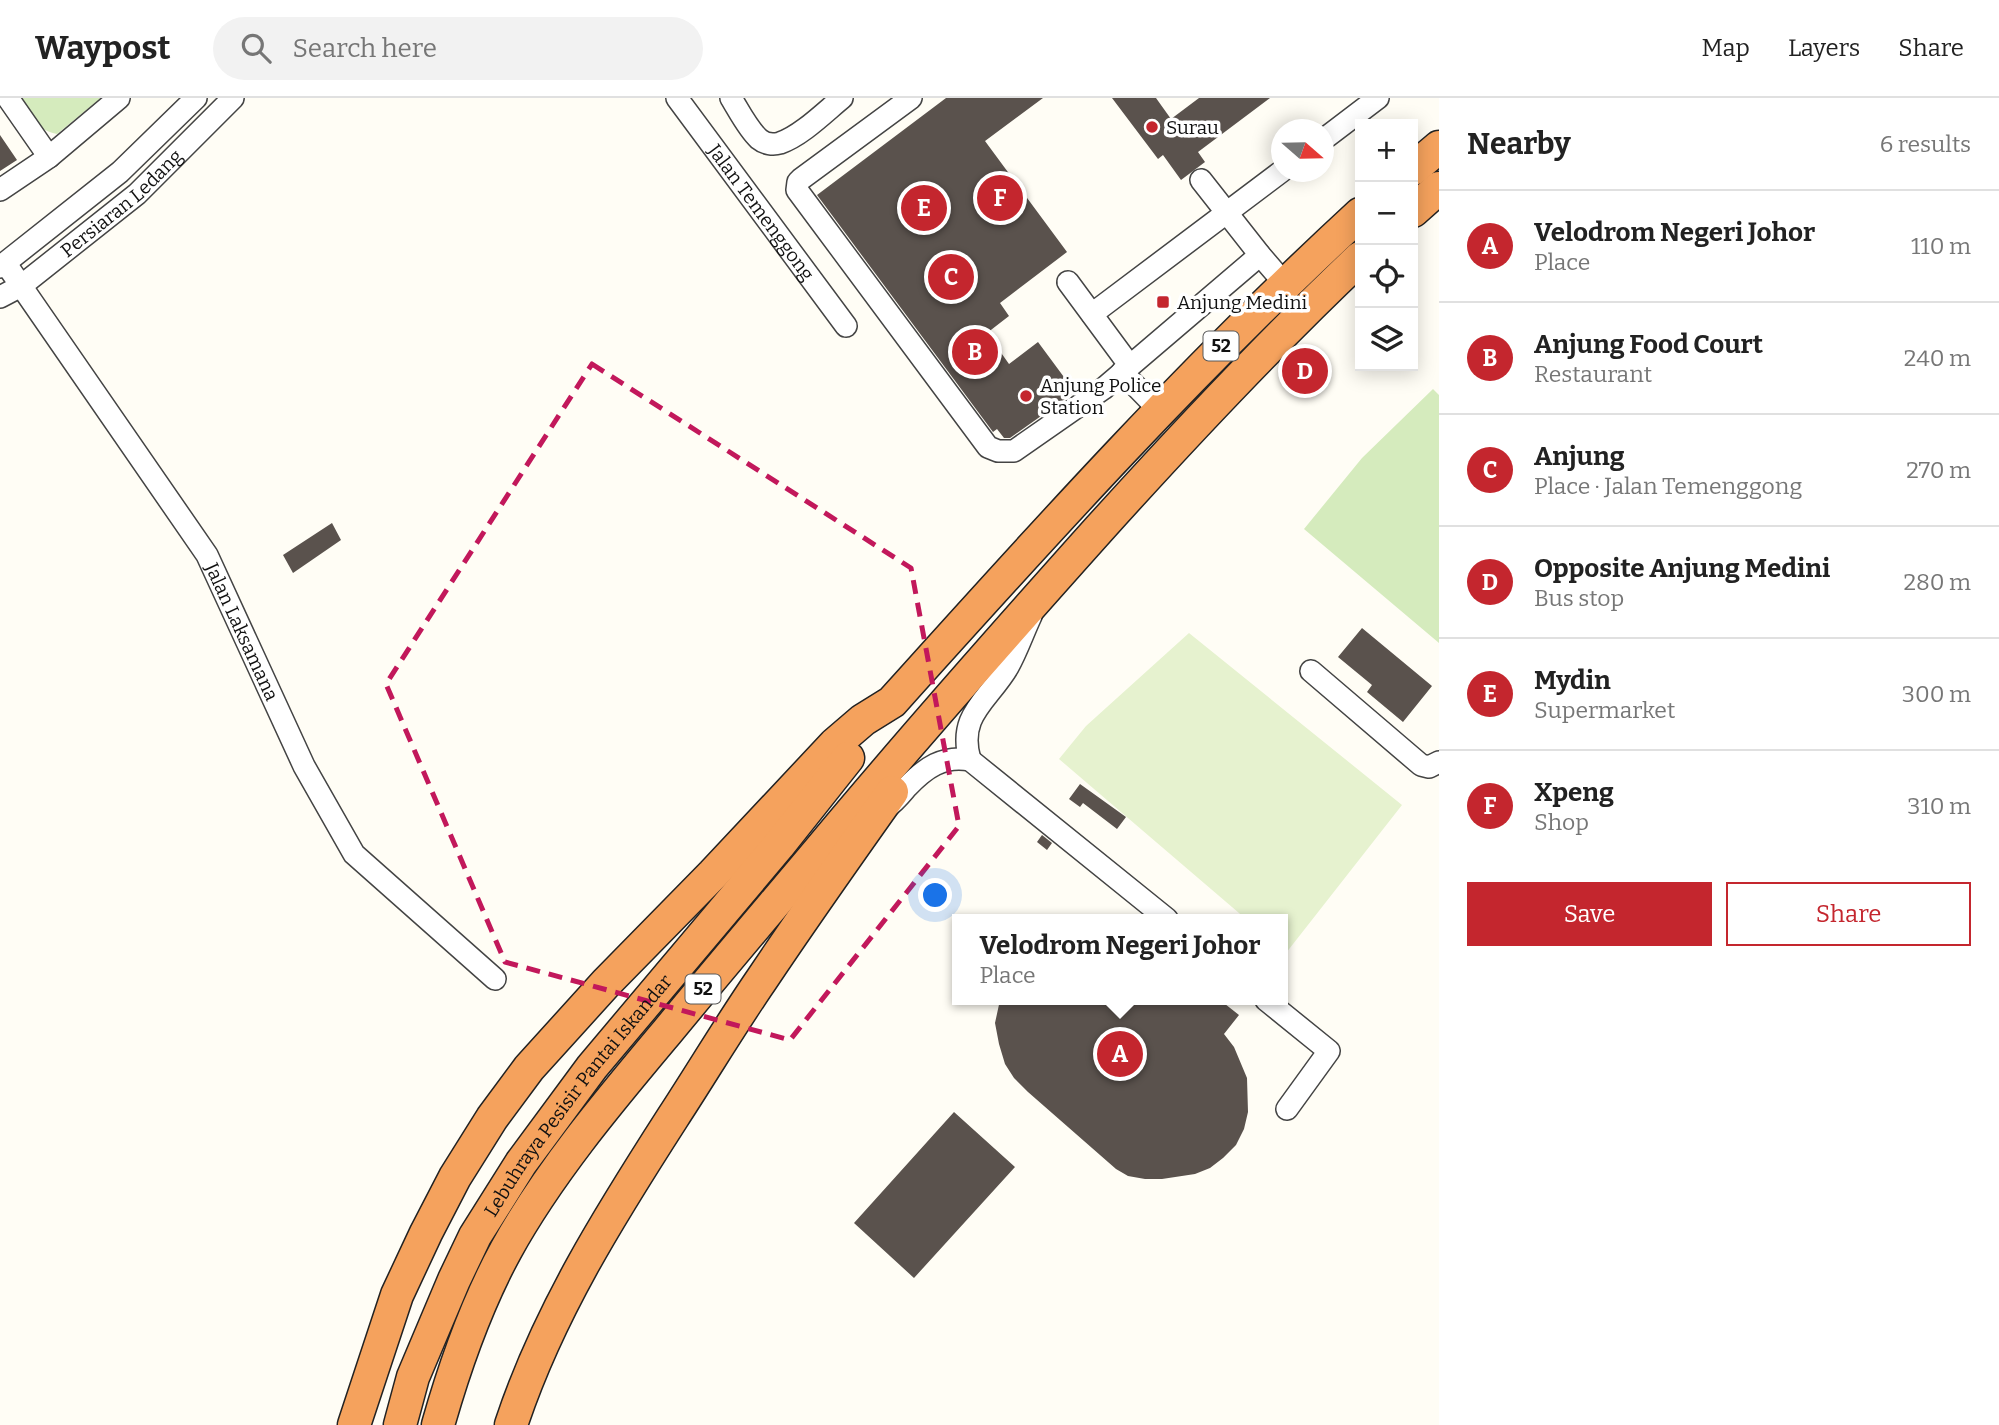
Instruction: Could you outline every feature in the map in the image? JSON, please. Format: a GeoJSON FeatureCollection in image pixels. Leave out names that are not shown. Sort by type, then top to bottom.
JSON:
{"type":"FeatureCollection","features":[{"type":"Feature","properties":{"kind":"highway"},"geometry":{"type":"LineString","coordinates":[[1418,165],[1439,147]]}},
{"type":"Feature","properties":{"kind":"highway"},"geometry":{"type":"LineString","coordinates":[[1418,207],[1439,188]]}},
{"type":"Feature","properties":{"kind":"highway","name":"52"},"geometry":{"type":"LineString","coordinates":[[892,702],[1159,410],[1285,284],[1355,220]]}},
{"type":"Feature","properties":{"kind":"highway","name":"52"},"geometry":{"type":"LineString","coordinates":[[914,738],[1186,433],[1307,308],[1355,263]]}},
{"type":"Feature","properties":{"kind":"highway"},"geometry":{"type":"LineString","coordinates":[[354,1425],[360,1400],[397,1295],[426,1233],[455,1177],[484,1130],[529,1068],[606,983],[835,744],[863,720],[892,702]]}},
{"type":"Feature","properties":{"kind":"highway","name":"Lebuhraya Pesisir Pantai Iskandar"},"geometry":{"type":"LineString","coordinates":[[400,1425],[413,1377],[454,1280],[475,1236],[521,1163],[592,1067],[779,845],[892,702]]}},
{"type":"Feature","properties":{"kind":"highway"},"geometry":{"type":"LineString","coordinates":[[512,1425],[540,1349],[599,1235],[761,980],[904,775],[914,738]]}},
{"type":"Feature","properties":{"kind":"highway","name":"Lebuhraya Pesisir Pantai Iskandar"},"geometry":{"type":"LineString","coordinates":[[438,1425],[451,1380],[481,1299],[506,1250],[548,1185],[624,1083],[914,738]]}},
{"type":"Feature","properties":{"kind":"street"},"geometry":{"type":"LineString","coordinates":[[8,98],[49,157]]}},
{"type":"Feature","properties":{"kind":"street"},"geometry":{"type":"LineString","coordinates":[[0,190],[49,157],[119,98]]}},
{"type":"Feature","properties":{"kind":"street","name":"Persiaran Ledang"},"geometry":{"type":"LineString","coordinates":[[3,265],[120,172],[196,98]]}},
{"type":"Feature","properties":{"kind":"street","name":"Persiaran Ledang"},"geometry":{"type":"LineString","coordinates":[[0,297],[21,286],[137,194],[233,98]]}},
{"type":"Feature","properties":{"kind":"street","name":"Jalan Temenggong"},"geometry":{"type":"LineString","coordinates":[[677,98],[846,326]]}},
{"type":"Feature","properties":{"kind":"street"},"geometry":{"type":"LineString","coordinates":[[731,98],[758,138],[774,144],[782,143],[800,131],[842,98]]}},
{"type":"Feature","properties":{"kind":"street"},"geometry":{"type":"LineString","coordinates":[[911,98],[798,182],[797,190],[988,447],[998,452],[1014,451],[1103,389],[1260,255]]}},
{"type":"Feature","properties":{"kind":"street"},"geometry":{"type":"LineString","coordinates":[[1334,131],[1378,98]]}},
{"type":"Feature","properties":{"kind":"street"},"geometry":{"type":"LineString","coordinates":[[1092,314],[1271,179]]}},
{"type":"Feature","properties":{"kind":"street"},"geometry":{"type":"LineString","coordinates":[[1201,180],[1285,284]]}},
{"type":"Feature","properties":{"kind":"street","name":"Jalan Laksamana"},"geometry":{"type":"LineString","coordinates":[[3,265],[21,286],[207,555],[304,765],[354,854],[495,979]]}},
{"type":"Feature","properties":{"kind":"street"},"geometry":{"type":"LineString","coordinates":[[1068,282],[1092,314],[1126,369],[1159,410]]}},
{"type":"Feature","properties":{"kind":"street"},"geometry":{"type":"LineString","coordinates":[[971,760],[966,746],[970,722],[976,709],[1008,667],[1040,595]]}},
{"type":"Feature","properties":{"kind":"street"},"geometry":{"type":"LineString","coordinates":[[1311,671],[1421,765],[1429,766],[1439,762]]}},
{"type":"Feature","properties":{"kind":"street"},"geometry":{"type":"LineString","coordinates":[[878,811],[892,804],[913,780],[927,769],[947,759],[957,757],[971,760],[1161,914]]}},
{"type":"Feature","properties":{"kind":"street"},"geometry":{"type":"LineString","coordinates":[[1272,1005],[1329,1051],[1287,1108]]}},
{"type":"Feature","properties":{"kind":"highlighted area"},"geometry":{"type":"Polygon","coordinates":[[[592,364],[911,568],[959,826],[790,1040],[505,962],[386,684],[592,364]]]}},
{"type":"Feature","properties":{"kind":"green space"},"geometry":{"type":"Polygon","coordinates":[[[18,98],[101,98],[57,134],[37,125],[18,98]]]}},
{"type":"Feature","properties":{"kind":"green space"},"geometry":{"type":"Polygon","coordinates":[[[1433,389],[1439,395],[1439,643],[1304,529],[1362,458],[1433,389]]]}},
{"type":"Feature","properties":{"kind":"green space"},"geometry":{"type":"Polygon","coordinates":[[[1189,633],[1402,805],[1288,950],[1288,914],[1240,914],[1059,759],[1086,726],[1189,633]]]}},
{"type":"Feature","properties":{"kind":"building"},"geometry":{"type":"Polygon","coordinates":[[[946,98],[1043,98],[985,141],[1067,252],[1000,303],[1009,316],[987,333],[1009,364],[1038,342],[1075,392],[1010,438],[1004,438],[997,429],[993,432],[817,195],[946,98]]]}},
{"type":"Feature","properties":{"kind":"building"},"geometry":{"type":"Polygon","coordinates":[[[1112,98],[1156,98],[1171,119],[1199,98],[1270,98],[1198,152],[1205,162],[1181,180],[1163,155],[1158,159],[1112,98]]]}},
{"type":"Feature","properties":{"kind":"building"},"geometry":{"type":"Polygon","coordinates":[[[0,135],[17,160],[0,171],[0,135]]]}},
{"type":"Feature","properties":{"kind":"building"},"geometry":{"type":"Polygon","coordinates":[[[332,523],[341,540],[293,573],[283,555],[332,523]]]}},
{"type":"Feature","properties":{"kind":"building"},"geometry":{"type":"Polygon","coordinates":[[[1362,628],[1432,686],[1403,722],[1367,692],[1372,685],[1338,657],[1362,628]]]}},
{"type":"Feature","properties":{"kind":"building"},"geometry":{"type":"Polygon","coordinates":[[[1080,784],[1126,817],[1117,829],[1083,803],[1080,807],[1069,799],[1080,784]]]}},
{"type":"Feature","properties":{"kind":"building"},"geometry":{"type":"Polygon","coordinates":[[[1042,835],[1052,843],[1047,850],[1037,842],[1042,835]]]}},
{"type":"Feature","properties":{"kind":"building"},"geometry":{"type":"Polygon","coordinates":[[[999,1005],[1226,1005],[1239,1015],[1224,1034],[1234,1047],[1247,1078],[1248,1112],[1244,1129],[1236,1145],[1210,1168],[1195,1174],[1162,1179],[1128,1176],[1116,1169],[1014,1078],[1005,1064],[995,1023],[999,1005]]]}},
{"type":"Feature","properties":{"kind":"building"},"geometry":{"type":"Polygon","coordinates":[[[954,1112],[1015,1167],[914,1278],[854,1223],[954,1112]]]}},
{"type":"Feature","properties":{"kind":"place","name":"Surau"},"geometry":{"type":"Point","coordinates":[1152,127]}},
{"type":"Feature","properties":{"kind":"place","name":"Xpeng"},"geometry":{"type":"Point","coordinates":[1000,198]}},
{"type":"Feature","properties":{"kind":"place","name":"Mydin"},"geometry":{"type":"Point","coordinates":[924,208]}},
{"type":"Feature","properties":{"kind":"place","name":"Anjung"},"geometry":{"type":"Point","coordinates":[951,277]}},
{"type":"Feature","properties":{"kind":"place","name":"Anjung Medini"},"geometry":{"type":"Point","coordinates":[1163,302]}},
{"type":"Feature","properties":{"kind":"place","name":"Anjung Food Court"},"geometry":{"type":"Point","coordinates":[975,352]}},
{"type":"Feature","properties":{"kind":"place","name":"Opposite Anjung Medini"},"geometry":{"type":"Point","coordinates":[1305,371]}},
{"type":"Feature","properties":{"kind":"place","name":"Anjung Police Station"},"geometry":{"type":"Point","coordinates":[1026,396]}},
{"type":"Feature","properties":{"kind":"place","name":"Velodrom Negeri Johor"},"geometry":{"type":"Point","coordinates":[1120,1054]}}]}
